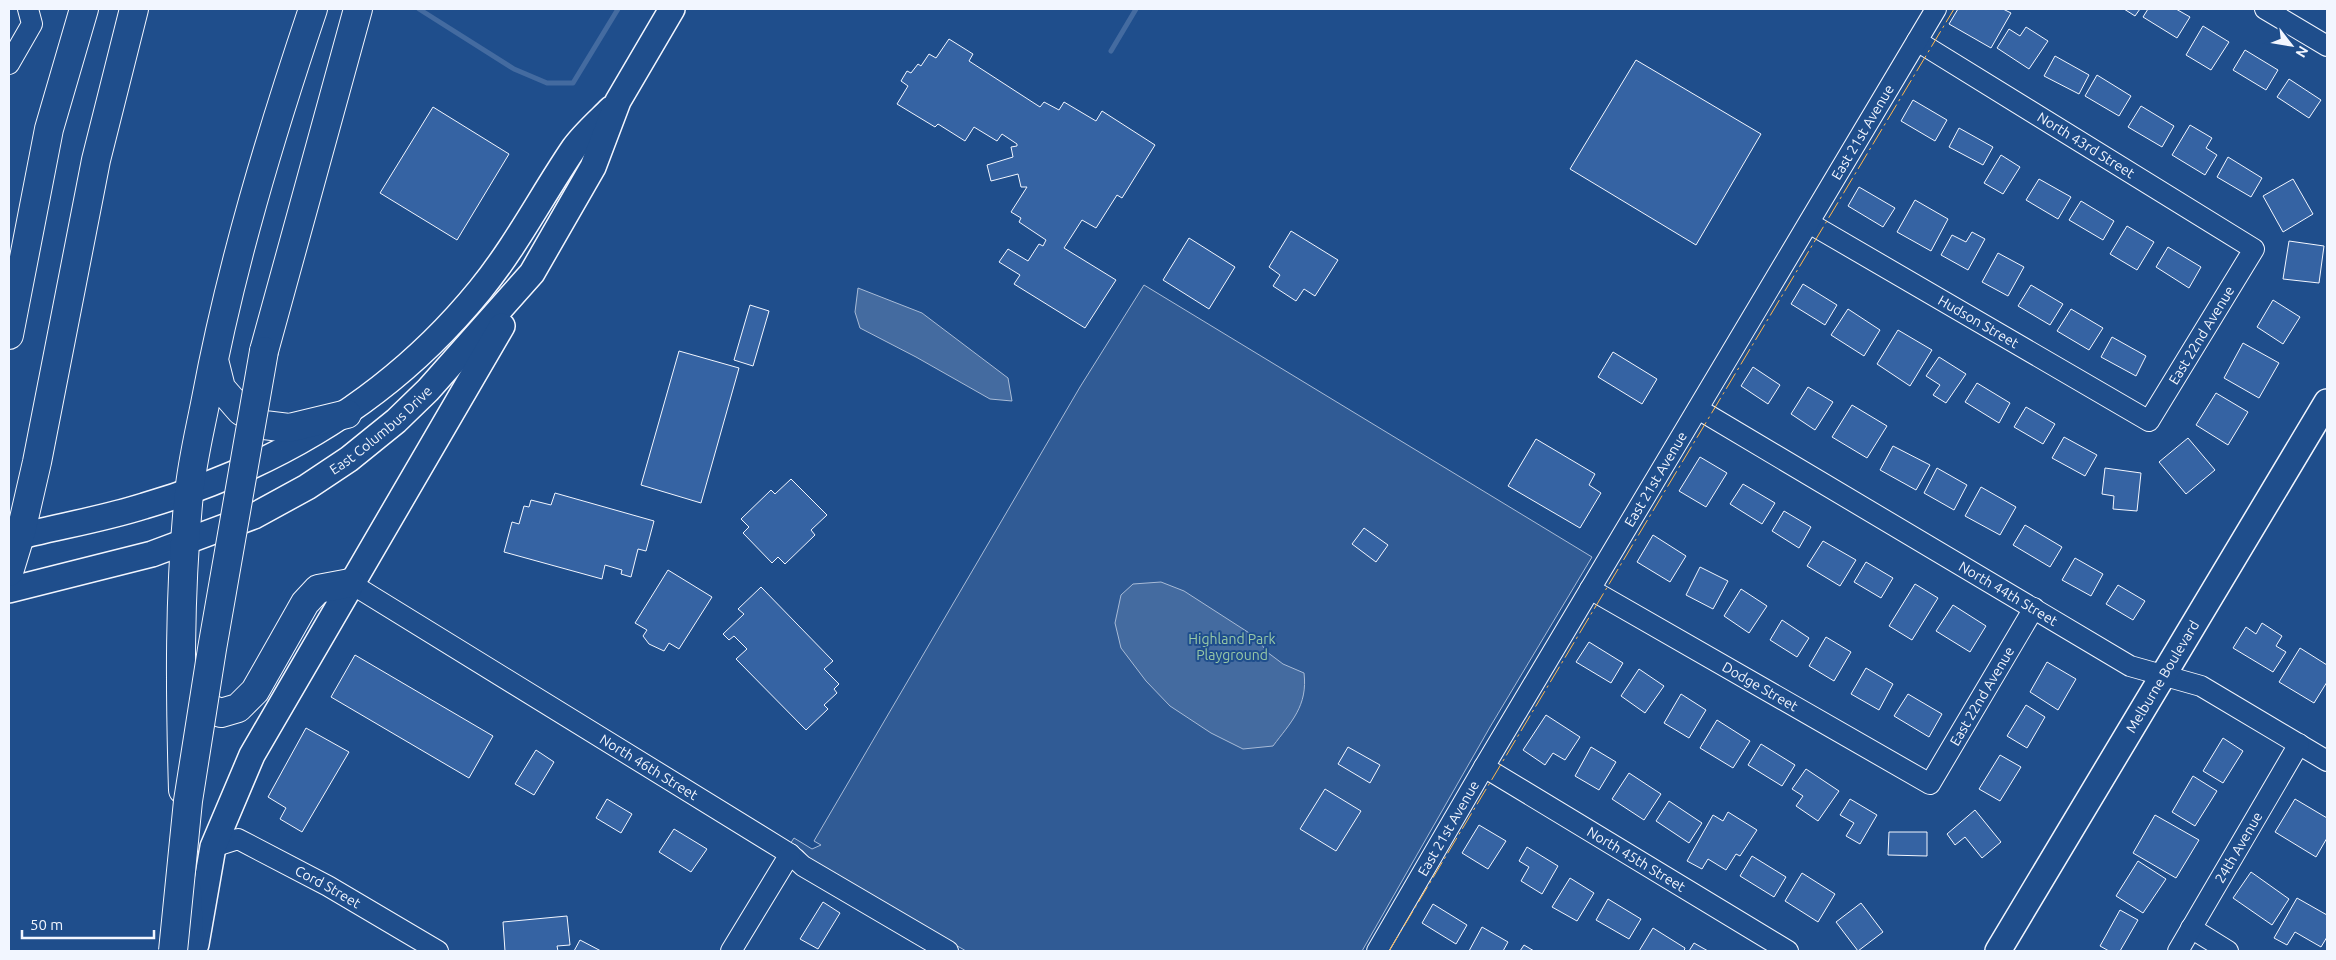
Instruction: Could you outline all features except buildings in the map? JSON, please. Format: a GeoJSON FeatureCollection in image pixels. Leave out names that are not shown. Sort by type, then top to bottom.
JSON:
{"type":"FeatureCollection","features":[{"type":"Feature","properties":{"kind":"highway"},"geometry":{"type":"LineString","coordinates":[[9,335],[49,130],[84,9]]}},
{"type":"Feature","properties":{"kind":"highway"},"geometry":{"type":"LineString","coordinates":[[9,572],[14,538],[37,462],[96,160],[134,9]]}},
{"type":"Feature","properties":{"kind":"highway"},"geometry":{"type":"LineString","coordinates":[[190,951],[184,834],[179,655],[189,492],[214,359],[239,250],[285,94],[314,9]]}},
{"type":"Feature","properties":{"kind":"highway"},"geometry":{"type":"LineString","coordinates":[[173,951],[190,792],[212,648],[264,351],[358,9]]}},
{"type":"Feature","properties":{"kind":"highway"},"geometry":{"type":"LineString","coordinates":[[214,359],[221,388],[241,411],[264,425],[289,428],[347,414]]}},
{"type":"Feature","properties":{"kind":"highway"},"geometry":{"type":"LineString","coordinates":[[9,510],[37,462]]}},
{"type":"Feature","properties":{"kind":"highway"},"geometry":{"type":"LineString","coordinates":[[179,655],[186,684],[201,706],[221,713],[238,708],[255,691],[305,603],[318,589],[350,583]]}},
{"type":"Feature","properties":{"kind":"main road","name":"East Columbus Drive"},"geometry":{"type":"LineString","coordinates":[[9,590],[152,554],[254,516],[307,487],[349,459],[396,421],[428,390],[532,273],[593,167],[618,101],[672,9]]}},
{"type":"Feature","properties":{"kind":"main road","name":"East Columbus Drive"},"geometry":{"type":"LineString","coordinates":[[14,538],[144,506],[189,492],[239,473],[347,414],[405,369],[447,328],[480,290],[513,246],[575,146],[618,101]]}},
{"type":"Feature","properties":{"kind":"main road"},"geometry":{"type":"LineString","coordinates":[[195,951],[213,847],[252,755],[350,583],[532,273]]}},
{"type":"Feature","properties":{"kind":"main road","name":"Melburne Boulevard"},"geometry":{"type":"LineString","coordinates":[[1998,951],[2327,402]]}},
{"type":"Feature","properties":{"kind":"street"},"geometry":{"type":"LineString","coordinates":[[9,64],[32,24],[28,9]]}},
{"type":"Feature","properties":{"kind":"street","name":"East 21st Avenue"},"geometry":{"type":"LineString","coordinates":[[1377,951],[1484,767],[1936,9]]}},
{"type":"Feature","properties":{"kind":"street"},"geometry":{"type":"LineString","coordinates":[[2265,9],[2327,46]]}},
{"type":"Feature","properties":{"kind":"street","name":"North 43rd Street"},"geometry":{"type":"LineString","coordinates":[[1917,41],[2254,249]]}},
{"type":"Feature","properties":{"kind":"street","name":"Hudson Street"},"geometry":{"type":"LineString","coordinates":[[1809,223],[2149,421]]}},
{"type":"Feature","properties":{"kind":"street","name":"East 22nd Avenue"},"geometry":{"type":"LineString","coordinates":[[2149,421],[2254,249]]}},
{"type":"Feature","properties":{"kind":"street","name":"North 44th Street"},"geometry":{"type":"LineString","coordinates":[[1698,410],[2130,666],[2202,686],[2327,761]]}},
{"type":"Feature","properties":{"kind":"street","name":"North 46th Street"},"geometry":{"type":"LineString","coordinates":[[350,583],[790,854],[803,866],[948,951]]}},
{"type":"Feature","properties":{"kind":"street","name":"Dodge Street"},"geometry":{"type":"LineString","coordinates":[[1590,589],[1930,784]]}},
{"type":"Feature","properties":{"kind":"street","name":"East 22nd Avenue"},"geometry":{"type":"LineString","coordinates":[[1930,784],[2034,608]]}},
{"type":"Feature","properties":{"kind":"street","name":"24th Avenue"},"geometry":{"type":"LineString","coordinates":[[2178,951],[2299,744]]}},
{"type":"Feature","properties":{"kind":"street","name":"North 45th Street"},"geometry":{"type":"LineString","coordinates":[[1484,767],[1788,951]]}},
{"type":"Feature","properties":{"kind":"street","name":"Cord Street"},"geometry":{"type":"LineString","coordinates":[[213,847],[238,839],[328,886],[438,951]]}},
{"type":"Feature","properties":{"kind":"street"},"geometry":{"type":"LineString","coordinates":[[731,951],[790,854]]}},
{"type":"Feature","properties":{"kind":"street"},"geometry":{"type":"LineString","coordinates":[[2191,928],[2228,951]]}},
{"type":"Feature","properties":{"kind":"shaded area","name":"Highland Park Playground"},"geometry":{"type":"Polygon","coordinates":[[[1144,285],[1592,557],[1490,727],[1362,951],[966,951],[809,859],[803,851],[790,844],[794,838],[812,849],[821,845],[814,841],[1080,387],[1144,285]]]}},
{"type":"Feature","properties":{"kind":"shaded area"},"geometry":{"type":"Polygon","coordinates":[[[858,288],[922,313],[1008,378],[1012,401],[990,399],[860,328],[855,312],[858,288]]]}},
{"type":"Feature","properties":{"kind":"shaded area"},"geometry":{"type":"Polygon","coordinates":[[[1161,582],[1184,591],[1257,638],[1267,652],[1283,664],[1304,673],[1305,685],[1301,704],[1292,721],[1273,746],[1243,749],[1211,733],[1170,706],[1146,681],[1121,648],[1115,623],[1121,595],[1133,584],[1161,582]]]}},
{"type":"Feature","properties":{"kind":"waterway"},"geometry":{"type":"LineString","coordinates":[[419,9],[514,69],[547,83],[573,83],[618,9]]}},
{"type":"Feature","properties":{"kind":"waterway"},"geometry":{"type":"LineString","coordinates":[[1111,51],[1136,9]]}},
{"type":"Feature","properties":{"kind":"power"},"geometry":{"type":"LineString","coordinates":[[1389,951],[1954,9]]}}]}
